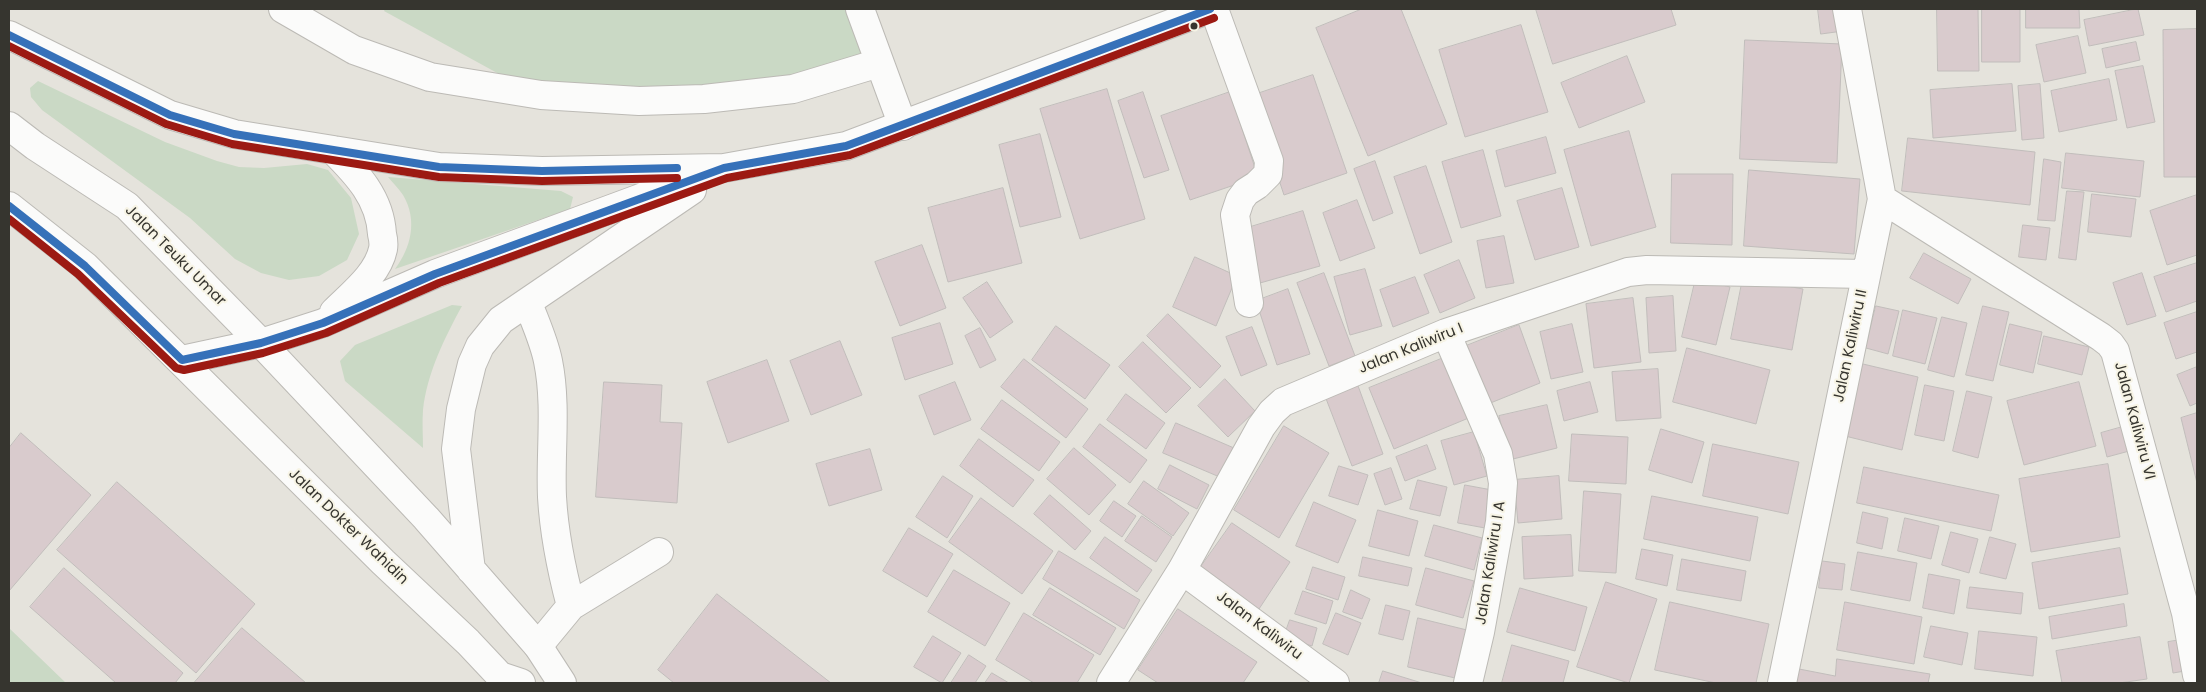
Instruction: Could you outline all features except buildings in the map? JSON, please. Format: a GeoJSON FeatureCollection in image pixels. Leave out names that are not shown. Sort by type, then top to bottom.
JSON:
{"type":"FeatureCollection","features":[{"type":"Feature","properties":{"kind":"main road"},"geometry":{"type":"LineString","coordinates":[[284,9],[354,50],[430,77],[541,94],[639,101],[704,98],[793,89],[879,63]]}},
{"type":"Feature","properties":{"kind":"main road"},"geometry":{"type":"LineString","coordinates":[[860,9],[903,126]]}},
{"type":"Feature","properties":{"kind":"main road"},"geometry":{"type":"LineString","coordinates":[[9,35],[170,115],[234,134],[439,167],[542,170],[724,168],[846,146],[1212,9],[1269,161],[1268,174],[1257,185],[1246,192],[1240,200],[1235,215],[1249,302]]}},
{"type":"Feature","properties":{"kind":"main road","name":"Jalan Kaliwiru II"},"geometry":{"type":"LineString","coordinates":[[1782,683],[1882,199],[1847,9]]}},
{"type":"Feature","properties":{"kind":"main road","name":"Jalan Teuku Umar"},"geometry":{"type":"LineString","coordinates":[[9,126],[35,146],[127,206],[261,343]]}},
{"type":"Feature","properties":{"kind":"main road"},"geometry":{"type":"LineString","coordinates":[[323,323],[362,285],[384,248],[382,224],[375,201],[360,178],[333,150]]}},
{"type":"Feature","properties":{"kind":"main road"},"geometry":{"type":"LineString","coordinates":[[471,570],[456,449],[461,409],[472,364],[480,346],[501,320],[528,304],[724,168]]}},
{"type":"Feature","properties":{"kind":"main road"},"geometry":{"type":"LineString","coordinates":[[9,206],[85,266],[182,360],[261,343],[323,323],[435,274],[724,168]]}},
{"type":"Feature","properties":{"kind":"main road","name":"Jalan Kaliwiru VI"},"geometry":{"type":"LineString","coordinates":[[1882,199],[2101,337],[2116,351],[2186,613],[2197,675]]}},
{"type":"Feature","properties":{"kind":"main road","name":"Jalan Kaliwiru I"},"geometry":{"type":"LineString","coordinates":[[1111,683],[1182,570],[1261,427],[1272,412],[1283,402],[1446,333],[1628,272],[1866,274]]}},
{"type":"Feature","properties":{"kind":"main road"},"geometry":{"type":"LineString","coordinates":[[528,304],[543,341],[548,363],[552,399],[552,500],[565,582],[571,606]]}},
{"type":"Feature","properties":{"kind":"main road","name":"Jalan Kaliwiru I A"},"geometry":{"type":"LineString","coordinates":[[1446,333],[1498,454],[1503,483],[1500,522],[1480,632],[1468,683]]}},
{"type":"Feature","properties":{"kind":"main road"},"geometry":{"type":"LineString","coordinates":[[261,343],[426,518],[538,646],[562,683]]}},
{"type":"Feature","properties":{"kind":"main road","name":"Jalan Dokter Wahidin"},"geometry":{"type":"LineString","coordinates":[[182,360],[376,555],[468,642],[505,681]]}},
{"type":"Feature","properties":{"kind":"main road"},"geometry":{"type":"LineString","coordinates":[[538,646],[571,606],[659,552]]}},
{"type":"Feature","properties":{"kind":"main road","name":"Jalan Kaliwiru"},"geometry":{"type":"LineString","coordinates":[[1182,570],[1335,683]]}},
{"type":"Feature","properties":{"kind":"green space"},"geometry":{"type":"Polygon","coordinates":[[[385,9],[848,9],[863,54],[789,85],[695,95],[510,80],[384,11],[385,9]]]}},
{"type":"Feature","properties":{"kind":"green space"},"geometry":{"type":"Polygon","coordinates":[[[38,81],[165,142],[217,161],[239,167],[264,168],[307,164],[328,170],[351,198],[359,234],[347,260],[319,276],[289,280],[261,273],[235,259],[190,218],[42,110],[31,97],[30,88],[38,81]]]}},
{"type":"Feature","properties":{"kind":"green space"},"geometry":{"type":"Polygon","coordinates":[[[388,177],[561,191],[573,197],[570,209],[395,269],[409,243],[411,224],[408,204],[388,177]]]}},
{"type":"Feature","properties":{"kind":"green space"},"geometry":{"type":"Polygon","coordinates":[[[452,305],[462,306],[443,343],[428,382],[423,410],[423,448],[345,381],[340,361],[355,345],[452,305]]]}},
{"type":"Feature","properties":{"kind":"green space"},"geometry":{"type":"Polygon","coordinates":[[[9,628],[66,683],[9,683],[9,628]]]}},
{"type":"Feature","properties":{"kind":"transit line"},"geometry":{"type":"LineString","coordinates":[[9,206],[85,266],[182,360],[261,343],[323,323],[435,274],[724,168],[846,146],[1210,9]]}},
{"type":"Feature","properties":{"kind":"transit line"},"geometry":{"type":"LineString","coordinates":[[9,219],[78,274],[176,368],[184,370],[263,353],[326,333],[439,283],[727,178],[850,155],[1214,18]]}},
{"type":"Feature","properties":{"kind":"transit line"},"geometry":{"type":"LineString","coordinates":[[9,35],[170,115],[234,134],[439,167],[542,171],[677,168]]}},
{"type":"Feature","properties":{"kind":"transit line"},"geometry":{"type":"LineString","coordinates":[[9,46],[166,124],[232,144],[439,177],[542,181],[677,178]]}}]}
